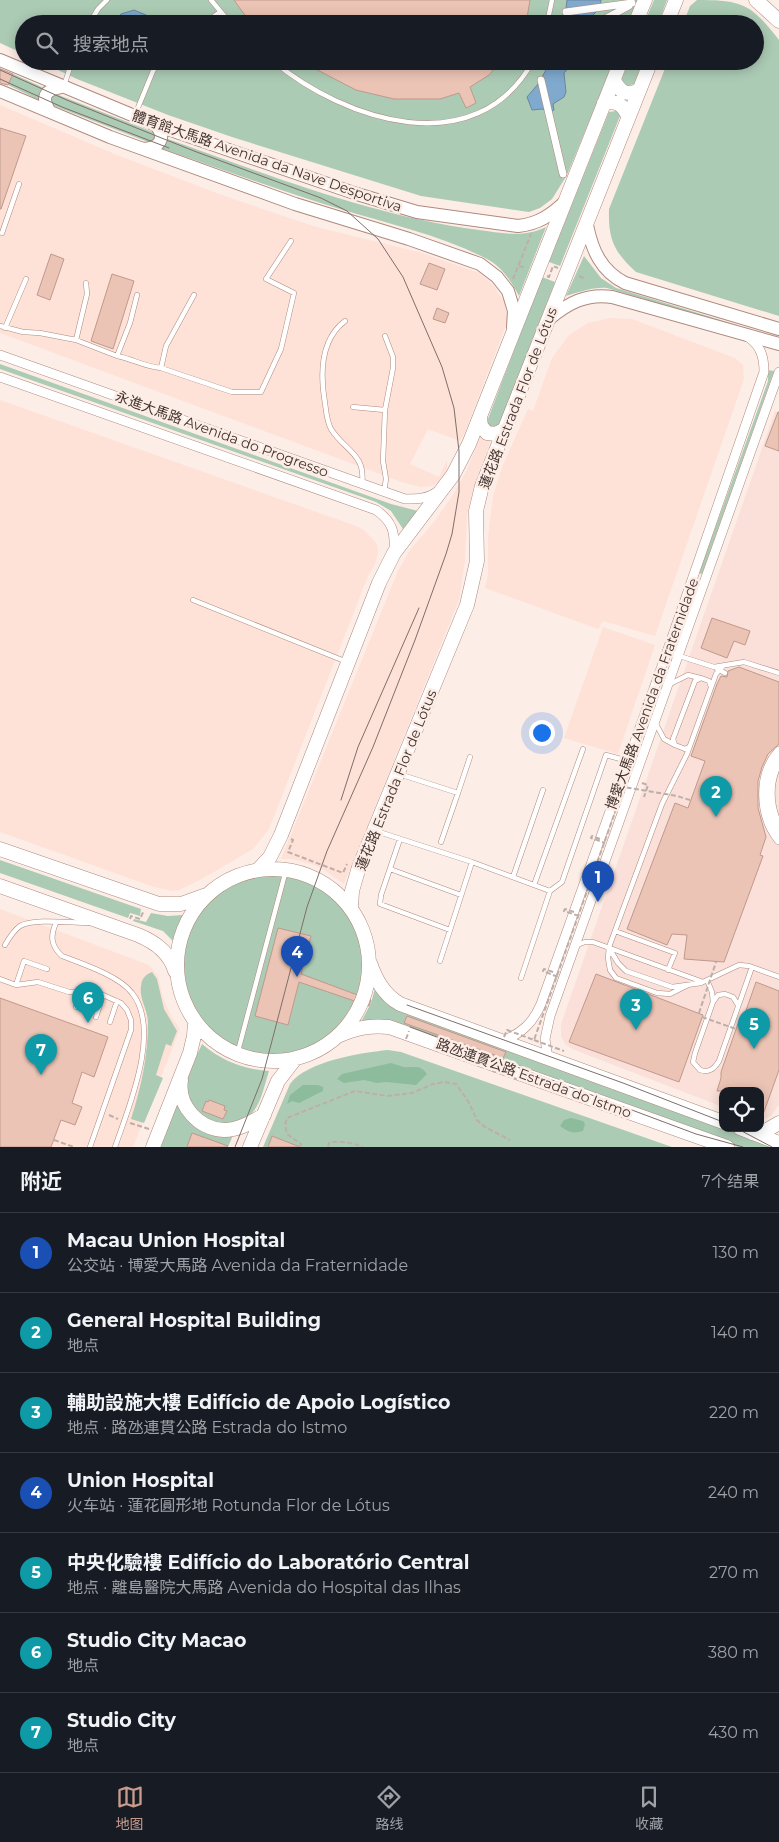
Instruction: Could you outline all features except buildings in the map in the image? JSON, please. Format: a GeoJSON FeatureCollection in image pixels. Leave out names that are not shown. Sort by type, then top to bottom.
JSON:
{"type":"FeatureCollection","features":[{"type":"Feature","properties":{"kind":"main road"},"geometry":{"type":"LineString","coordinates":[[670,15],[676,0]]}},
{"type":"Feature","properties":{"kind":"main road"},"geometry":{"type":"LineString","coordinates":[[756,0],[779,21]]}},
{"type":"Feature","properties":{"kind":"main road"},"geometry":{"type":"LineString","coordinates":[[636,15],[637,2]]}},
{"type":"Feature","properties":{"kind":"main road","name":"體育館大馬路 Avenida da Nave Desportiva"},"geometry":{"type":"LineString","coordinates":[[0,60],[15,67]]}},
{"type":"Feature","properties":{"kind":"main road","name":"體育館大馬路 Avenida da Nave Desportiva"},"geometry":{"type":"LineString","coordinates":[[23,70],[156,125],[307,178],[417,212],[518,226],[530,225],[550,216],[565,202]]}},
{"type":"Feature","properties":{"kind":"main road","name":"蓮花路 Estrada Flor de Lótus"},"geometry":{"type":"LineString","coordinates":[[258,870],[270,857],[281,836],[379,583],[394,552],[455,470],[480,418],[618,70]]}},
{"type":"Feature","properties":{"kind":"main road","name":"蓮花路 Estrada Flor de Lótus"},"geometry":{"type":"LineString","coordinates":[[351,908],[352,892],[360,867],[467,606],[477,556],[476,511],[482,486],[647,70]]}},
{"type":"Feature","properties":{"kind":"main road"},"geometry":{"type":"LineString","coordinates":[[614,80],[617,88],[627,94],[633,94],[639,90]]}},
{"type":"Feature","properties":{"kind":"main road"},"geometry":{"type":"LineString","coordinates":[[50,112],[45,105],[45,95],[52,88],[62,87]]}},
{"type":"Feature","properties":{"kind":"main road","name":"體育館大馬路 Avenida da Nave Desportiva"},"geometry":{"type":"LineString","coordinates":[[0,91],[143,149],[295,204],[409,239],[480,264],[497,277],[505,287],[514,311],[512,335]]}},
{"type":"Feature","properties":{"kind":"main road"},"geometry":{"type":"LineString","coordinates":[[604,103],[617,102],[623,106],[628,116]]}},
{"type":"Feature","properties":{"kind":"main road"},"geometry":{"type":"LineString","coordinates":[[143,149],[151,149],[158,145],[161,138],[160,131],[156,125]]}},
{"type":"Feature","properties":{"kind":"main road"},"geometry":{"type":"LineString","coordinates":[[587,225],[592,245],[601,264],[617,279],[779,329]]}},
{"type":"Feature","properties":{"kind":"main road"},"geometry":{"type":"LineString","coordinates":[[549,319],[562,308],[584,298],[612,297],[779,344]]}},
{"type":"Feature","properties":{"kind":"main road"},"geometry":{"type":"LineString","coordinates":[[480,418],[481,426],[487,433],[496,434],[503,430]]}},
{"type":"Feature","properties":{"kind":"main road"},"geometry":{"type":"LineString","coordinates":[[0,848],[159,904],[181,904],[207,895]]}},
{"type":"Feature","properties":{"kind":"main road"},"geometry":{"type":"LineString","coordinates":[[0,886],[126,930],[154,942],[173,962],[181,994],[194,1022],[210,1039],[237,1055],[250,1059],[272,1062],[295,1059],[318,1050],[339,1036],[351,1022],[360,1006],[366,989],[370,962],[366,939],[351,908],[339,895],[325,884],[310,876],[286,870],[258,870],[239,875],[222,883],[207,895],[192,913],[182,933],[177,956],[178,979]]}},
{"type":"Feature","properties":{"kind":"main road","name":"路氹連貫公路 Estrada do Istmo"},"geometry":{"type":"LineString","coordinates":[[370,962],[375,977],[392,999],[408,1007],[502,1039],[548,1059],[719,1121]]}},
{"type":"Feature","properties":{"kind":"main road"},"geometry":{"type":"LineString","coordinates":[[153,1147],[193,1044],[194,1022]]}},
{"type":"Feature","properties":{"kind":"main road","name":"路氹連貫公路 Estrada do Istmo"},"geometry":{"type":"LineString","coordinates":[[339,1036],[375,1025],[390,1027],[727,1147]]}},
{"type":"Feature","properties":{"kind":"main road"},"geometry":{"type":"LineString","coordinates":[[250,1147],[278,1081],[295,1059]]}},
{"type":"Feature","properties":{"kind":"main road"},"geometry":{"type":"LineString","coordinates":[[183,1072],[180,1085],[184,1102],[196,1119],[207,1126],[224,1130],[233,1129],[264,1115]]}},
{"type":"Feature","properties":{"kind":"main road"},"geometry":{"type":"LineString","coordinates":[[764,1130],[779,1123]]}},
{"type":"Feature","properties":{"kind":"main road"},"geometry":{"type":"LineString","coordinates":[[751,1132],[779,1143]]}},
{"type":"Feature","properties":{"kind":"street"},"geometry":{"type":"LineString","coordinates":[[566,12],[637,2]]}},
{"type":"Feature","properties":{"kind":"street"},"geometry":{"type":"LineString","coordinates":[[612,15],[637,2]]}},
{"type":"Feature","properties":{"kind":"street"},"geometry":{"type":"LineString","coordinates":[[541,80],[563,174]]}},
{"type":"Feature","properties":{"kind":"street","name":"博愛大馬路 Avenida da Fraternidade"},"geometry":{"type":"LineString","coordinates":[[502,1039],[520,1032],[531,1023],[555,974],[764,372],[764,360],[760,349],[744,334]]}},
{"type":"Feature","properties":{"kind":"street","name":"永進大馬路 Avenida do Progresso"},"geometry":{"type":"LineString","coordinates":[[0,355],[405,499],[419,499],[432,495],[444,487]]}},
{"type":"Feature","properties":{"kind":"street","name":"博愛大馬路 Avenida da Fraternidade"},"geometry":{"type":"LineString","coordinates":[[548,1059],[545,1039],[548,1021],[779,372]]}},
{"type":"Feature","properties":{"kind":"street","name":"永進大馬路 Avenida do Progresso"},"geometry":{"type":"LineString","coordinates":[[0,377],[376,510],[387,518],[392,527],[395,538],[394,552]]}},
{"type":"Feature","properties":{"kind":"street"},"geometry":{"type":"LineString","coordinates":[[644,716],[655,720]]}},
{"type":"Feature","properties":{"kind":"street"},"geometry":{"type":"LineString","coordinates":[[779,751],[772,758],[763,787],[768,819],[779,840]]}},
{"type":"Feature","properties":{"kind":"street"},"geometry":{"type":"LineString","coordinates":[[779,760],[772,776],[770,801],[779,828]]}},
{"type":"Feature","properties":{"kind":"lane"},"geometry":{"type":"LineString","coordinates":[[94,15],[107,0]]}},
{"type":"Feature","properties":{"kind":"lane"},"geometry":{"type":"LineString","coordinates":[[211,0],[223,15]]}},
{"type":"Feature","properties":{"kind":"lane"},"geometry":{"type":"LineString","coordinates":[[550,15],[552,0]]}},
{"type":"Feature","properties":{"kind":"lane"},"geometry":{"type":"LineString","coordinates":[[216,15],[220,12]]}},
{"type":"Feature","properties":{"kind":"lane"},"geometry":{"type":"LineString","coordinates":[[62,87],[69,70]]}},
{"type":"Feature","properties":{"kind":"lane"},"geometry":{"type":"LineString","coordinates":[[134,116],[154,70]]}},
{"type":"Feature","properties":{"kind":"lane"},"geometry":{"type":"LineString","coordinates":[[284,70],[298,81],[330,99],[355,110],[389,120],[417,123],[446,122],[476,114],[499,100],[515,86],[528,70]]}},
{"type":"Feature","properties":{"kind":"lane"},"geometry":{"type":"LineString","coordinates":[[0,240],[1,232],[19,184]]}},
{"type":"Feature","properties":{"kind":"lane"},"geometry":{"type":"LineString","coordinates":[[26,279],[2,327],[76,340],[117,356],[161,368],[232,392],[261,392],[281,349],[294,293],[266,279],[291,241]]}},
{"type":"Feature","properties":{"kind":"lane"},"geometry":{"type":"LineString","coordinates":[[76,340],[87,294],[86,283]]}},
{"type":"Feature","properties":{"kind":"lane"},"geometry":{"type":"LineString","coordinates":[[117,356],[130,323],[137,295]]}},
{"type":"Feature","properties":{"kind":"lane"},"geometry":{"type":"LineString","coordinates":[[161,368],[166,346],[194,295]]}},
{"type":"Feature","properties":{"kind":"lane"},"geometry":{"type":"LineString","coordinates":[[345,320],[335,330],[328,346],[323,362],[321,381],[330,428],[361,462],[363,472],[362,484]]}},
{"type":"Feature","properties":{"kind":"lane"},"geometry":{"type":"LineString","coordinates":[[384,492],[386,479],[383,461],[385,410],[393,368],[392,357],[385,336]]}},
{"type":"Feature","properties":{"kind":"lane"},"geometry":{"type":"LineString","coordinates":[[352,407],[385,410]]}},
{"type":"Feature","properties":{"kind":"lane"},"geometry":{"type":"LineString","coordinates":[[193,600],[348,662]]}},
{"type":"Feature","properties":{"kind":"lane"},"geometry":{"type":"LineString","coordinates":[[667,652],[721,668],[725,672]]}},
{"type":"Feature","properties":{"kind":"lane"},"geometry":{"type":"LineString","coordinates":[[688,985],[670,994],[657,993],[616,978],[610,970],[609,947],[662,804],[687,754],[711,688],[721,668],[740,662],[779,673]]}},
{"type":"Feature","properties":{"kind":"lane"},"geometry":{"type":"LineString","coordinates":[[743,669],[751,664]]}},
{"type":"Feature","properties":{"kind":"lane"},"geometry":{"type":"LineString","coordinates":[[667,686],[685,676],[701,678],[710,682],[711,688]]}},
{"type":"Feature","properties":{"kind":"lane"},"geometry":{"type":"LineString","coordinates":[[674,745],[673,739],[693,683],[696,679],[701,678]]}},
{"type":"Feature","properties":{"kind":"lane"},"geometry":{"type":"LineString","coordinates":[[655,720],[658,730],[664,739],[685,749],[689,748]]}},
{"type":"Feature","properties":{"kind":"lane"},"geometry":{"type":"LineString","coordinates":[[534,885],[583,749]]}},
{"type":"Feature","properties":{"kind":"lane"},"geometry":{"type":"LineString","coordinates":[[521,978],[550,891],[562,882],[606,755],[628,761]]}},
{"type":"Feature","properties":{"kind":"lane"},"geometry":{"type":"LineString","coordinates":[[441,842],[470,757]]}},
{"type":"Feature","properties":{"kind":"lane"},"geometry":{"type":"LineString","coordinates":[[398,774],[458,793]]}},
{"type":"Feature","properties":{"kind":"lane"},"geometry":{"type":"LineString","coordinates":[[513,877],[543,790]]}},
{"type":"Feature","properties":{"kind":"lane"},"geometry":{"type":"LineString","coordinates":[[375,831],[472,862],[550,891]]}},
{"type":"Feature","properties":{"kind":"lane"},"geometry":{"type":"LineString","coordinates":[[400,839],[381,895],[380,904],[450,930]]}},
{"type":"Feature","properties":{"kind":"lane"},"geometry":{"type":"LineString","coordinates":[[440,961],[472,862]]}},
{"type":"Feature","properties":{"kind":"lane"},"geometry":{"type":"LineString","coordinates":[[390,869],[461,895]]}},
{"type":"Feature","properties":{"kind":"lane"},"geometry":{"type":"LineString","coordinates":[[237,1055],[286,870]]}},
{"type":"Feature","properties":{"kind":"lane"},"geometry":{"type":"LineString","coordinates":[[5,945],[10,936],[19,927],[29,923],[106,923]]}},
{"type":"Feature","properties":{"kind":"lane"},"geometry":{"type":"LineString","coordinates":[[56,923],[52,930],[52,937],[57,951],[62,956],[118,981],[132,994],[142,1010],[144,1029],[138,1082],[115,1147]]}},
{"type":"Feature","properties":{"kind":"lane"},"geometry":{"type":"LineString","coordinates":[[615,931],[675,953],[668,970]]}},
{"type":"Feature","properties":{"kind":"lane"},"geometry":{"type":"LineString","coordinates":[[575,945],[594,942],[668,970],[705,981],[712,992],[713,1002]]}},
{"type":"Feature","properties":{"kind":"lane"},"geometry":{"type":"LineString","coordinates":[[609,947],[618,963],[626,971],[672,987],[705,981],[739,965],[752,967],[779,977]]}},
{"type":"Feature","properties":{"kind":"lane"},"geometry":{"type":"LineString","coordinates":[[16,985],[24,961],[47,969]]}},
{"type":"Feature","properties":{"kind":"lane"},"geometry":{"type":"LineString","coordinates":[[738,1006],[733,997],[726,994],[718,995],[713,1002],[694,1058],[695,1066],[704,1071],[712,1069],[719,1061],[752,967]]}},
{"type":"Feature","properties":{"kind":"lane"},"geometry":{"type":"LineString","coordinates":[[0,979],[16,985],[38,982],[70,992],[90,991],[117,1001],[127,1010],[131,1020],[131,1030],[90,1147]]}},
{"type":"Feature","properties":{"kind":"lane"},"geometry":{"type":"LineString","coordinates":[[76,1007],[82,992]]}},
{"type":"Feature","properties":{"kind":"lane"},"geometry":{"type":"LineString","coordinates":[[96,1017],[103,995]]}},
{"type":"Feature","properties":{"kind":"lane"},"geometry":{"type":"LineString","coordinates":[[110,1022],[117,1001]]}},
{"type":"Feature","properties":{"kind":"path"},"geometry":{"type":"LineString","coordinates":[[505,287],[512,283],[531,233],[530,225]]}},
{"type":"Feature","properties":{"kind":"path"},"geometry":{"type":"LineString","coordinates":[[518,266],[549,277],[553,266],[586,279]]}},
{"type":"Feature","properties":{"kind":"path"},"geometry":{"type":"LineString","coordinates":[[634,780],[648,785],[644,797],[646,791]]}},
{"type":"Feature","properties":{"kind":"path"},"geometry":{"type":"LineString","coordinates":[[534,1040],[555,974],[619,793],[624,787],[690,800]]}},
{"type":"Feature","properties":{"kind":"path"},"geometry":{"type":"LineString","coordinates":[[288,852],[343,873],[347,863],[360,867]]}},
{"type":"Feature","properties":{"kind":"path"},"geometry":{"type":"LineString","coordinates":[[126,930],[131,916],[140,919],[147,901]]}},
{"type":"Feature","properties":{"kind":"path"},"geometry":{"type":"LineString","coordinates":[[699,1013],[716,962]]}},
{"type":"Feature","properties":{"kind":"path"},"geometry":{"type":"LineString","coordinates":[[702,1017],[736,1029]]}},
{"type":"Feature","properties":{"kind":"path"},"geometry":{"type":"LineString","coordinates":[[502,1039],[507,1030],[564,1051]]}},
{"type":"Feature","properties":{"kind":"path"},"geometry":{"type":"LineString","coordinates":[[406,1039],[409,1031]]}},
{"type":"Feature","properties":{"kind":"path"},"geometry":{"type":"LineString","coordinates":[[496,1062],[493,1071],[517,1079]]}},
{"type":"Feature","properties":{"kind":"path"},"geometry":{"type":"LineString","coordinates":[[300,1147],[301,1144],[286,1134],[285,1125],[287,1118],[355,1091],[387,1096],[412,1093],[433,1084],[444,1082],[456,1084],[468,1100],[477,1120],[485,1127],[510,1140]]}},
{"type":"Feature","properties":{"kind":"path"},"geometry":{"type":"LineString","coordinates":[[54,1140],[74,1147]]}},
{"type":"Feature","properties":{"kind":"path"},"geometry":{"type":"LineString","coordinates":[[328,1147],[329,1143],[344,1142],[363,1147]]}},
{"type":"Feature","properties":{"kind":"shaded area"},"geometry":{"type":"Polygon","coordinates":[[[0,105],[117,155],[219,194],[313,226],[422,253],[479,273],[493,285],[504,302],[508,320],[460,441],[428,429],[410,464],[439,477],[447,460],[447,471],[442,480],[432,486],[420,487],[402,482],[0,333],[0,105]]]}},
{"type":"Feature","properties":{"kind":"shaded area"},"geometry":{"type":"Polygon","coordinates":[[[610,318],[632,319],[735,358],[743,365],[744,379],[655,636],[603,621],[598,629],[485,588],[488,575],[488,536],[493,496],[502,467],[528,409],[533,411],[552,358],[569,335],[588,323],[610,318]]]}},
{"type":"Feature","properties":{"kind":"shaded area"},"geometry":{"type":"Polygon","coordinates":[[[0,400],[356,526],[364,530],[377,544],[378,553],[375,564],[368,576],[269,829],[253,849],[179,890],[172,891],[154,887],[0,832],[0,400]]]}},
{"type":"Feature","properties":{"kind":"shaded area"},"geometry":{"type":"Polygon","coordinates":[[[775,411],[779,413],[779,1105],[771,1116],[764,1119],[764,1087],[719,1087],[719,1105],[572,1049],[565,1044],[561,1036],[561,1024],[775,411]]]}},
{"type":"Feature","properties":{"kind":"shaded area"},"geometry":{"type":"Polygon","coordinates":[[[480,437],[491,441],[476,479],[467,514],[465,560],[459,600],[344,884],[321,868],[311,864],[292,859],[281,859],[398,571],[410,550],[434,522],[453,495],[467,470],[480,437]]]}},
{"type":"Feature","properties":{"kind":"shaded area"},"geometry":{"type":"Polygon","coordinates":[[[603,627],[655,645],[618,754],[564,738],[603,627]]]}},
{"type":"Feature","properties":{"kind":"shaded area"},"geometry":{"type":"Polygon","coordinates":[[[0,909],[149,965],[158,976],[163,998],[172,1018],[180,1029],[133,1147],[0,1147],[0,909]]]}},
{"type":"Feature","properties":{"kind":"green space"},"geometry":{"type":"Polygon","coordinates":[[[0,0],[639,0],[633,15],[15,15],[15,50],[0,43],[0,0]]]}},
{"type":"Feature","properties":{"kind":"green space"},"geometry":{"type":"Polygon","coordinates":[[[654,0],[667,0],[661,15],[648,15],[654,0]]]}},
{"type":"Feature","properties":{"kind":"green space"},"geometry":{"type":"Polygon","coordinates":[[[697,0],[725,1],[745,6],[756,15],[686,15],[690,6],[697,0]]]}},
{"type":"Feature","properties":{"kind":"green space"},"geometry":{"type":"Polygon","coordinates":[[[764,22],[779,40],[779,316],[636,272],[622,258],[611,237],[609,209],[664,70],[764,70],[764,22]]]}},
{"type":"Feature","properties":{"kind":"green space"},"geometry":{"type":"Polygon","coordinates":[[[0,68],[44,88],[39,93],[39,100],[0,81],[0,68]]]}},
{"type":"Feature","properties":{"kind":"green space"},"geometry":{"type":"Polygon","coordinates":[[[58,70],[610,70],[567,175],[552,199],[540,208],[529,212],[421,196],[232,137],[168,115],[58,70]]]}},
{"type":"Feature","properties":{"kind":"green space"},"geometry":{"type":"Polygon","coordinates":[[[625,70],[639,70],[634,84],[625,85],[621,81],[625,70]]]}},
{"type":"Feature","properties":{"kind":"green space"},"geometry":{"type":"Polygon","coordinates":[[[56,94],[153,132],[155,138],[153,141],[148,142],[52,105],[50,96],[56,94]]]}},
{"type":"Feature","properties":{"kind":"green space"},"geometry":{"type":"Polygon","coordinates":[[[616,111],[620,116],[560,266],[549,262],[609,112],[616,111]]]}},
{"type":"Feature","properties":{"kind":"green space"},"geometry":{"type":"Polygon","coordinates":[[[165,138],[320,192],[399,215],[439,224],[505,233],[529,233],[546,227],[519,296],[502,270],[497,266],[487,259],[452,243],[317,202],[160,148],[166,144],[165,138]]]}},
{"type":"Feature","properties":{"kind":"green space"},"geometry":{"type":"Polygon","coordinates":[[[584,256],[601,278],[616,288],[737,325],[737,327],[607,288],[592,289],[566,296],[584,256]]]}},
{"type":"Feature","properties":{"kind":"green space"},"geometry":{"type":"Polygon","coordinates":[[[542,277],[555,282],[498,428],[493,430],[486,424],[542,277]]]}},
{"type":"Feature","properties":{"kind":"green space"},"geometry":{"type":"Polygon","coordinates":[[[0,364],[391,504],[418,511],[403,529],[391,511],[376,502],[0,369],[0,364]]]}},
{"type":"Feature","properties":{"kind":"green space"},"geometry":{"type":"Polygon","coordinates":[[[768,370],[774,371],[702,574],[699,573],[768,381],[768,370]]]}},
{"type":"Feature","properties":{"kind":"green space"},"geometry":{"type":"Polygon","coordinates":[[[0,860],[141,909],[140,916],[130,913],[128,918],[0,873],[0,860]]]}},
{"type":"Feature","properties":{"kind":"green space"},"geometry":{"type":"Polygon","coordinates":[[[264,875],[282,875],[307,882],[323,890],[337,901],[348,915],[356,931],[363,956],[363,974],[356,999],[348,1015],[337,1029],[323,1040],[299,1051],[282,1055],[264,1055],[247,1051],[223,1040],[203,1022],[187,991],[183,974],[183,956],[187,939],[198,915],[216,895],[247,879],[264,875]]]}},
{"type":"Feature","properties":{"kind":"green space"},"geometry":{"type":"Polygon","coordinates":[[[151,913],[168,916],[183,915],[174,942],[163,931],[133,921],[134,919],[146,922],[151,913]]]}},
{"type":"Feature","properties":{"kind":"green space"},"geometry":{"type":"Polygon","coordinates":[[[152,972],[157,979],[164,1009],[177,1031],[171,1046],[166,1044],[156,1075],[163,1078],[144,1123],[131,1119],[143,1072],[148,1035],[148,1018],[141,995],[141,986],[144,977],[152,972]]]}},
{"type":"Feature","properties":{"kind":"green space"},"geometry":{"type":"Polygon","coordinates":[[[376,985],[381,992],[719,1126],[719,1132],[734,1132],[776,1147],[738,1147],[399,1025],[361,1022],[371,1003],[376,985]]]}},
{"type":"Feature","properties":{"kind":"green space"},"geometry":{"type":"Polygon","coordinates":[[[202,1044],[217,1055],[233,1063],[269,1071],[262,1095],[256,1107],[249,1116],[239,1122],[218,1124],[207,1120],[192,1105],[188,1095],[187,1084],[191,1068],[202,1044]]]}},
{"type":"Feature","properties":{"kind":"green space"},"geometry":{"type":"Polygon","coordinates":[[[388,1050],[401,1052],[672,1147],[263,1147],[290,1084],[298,1076],[321,1064],[363,1053],[388,1050]]]}},
{"type":"Feature","properties":{"kind":"green space"},"geometry":{"type":"Polygon","coordinates":[[[391,1063],[404,1067],[417,1067],[427,1074],[416,1085],[377,1083],[364,1080],[344,1083],[337,1079],[342,1074],[391,1063]]]}},
{"type":"Feature","properties":{"kind":"green space"},"geometry":{"type":"Polygon","coordinates":[[[303,1085],[318,1085],[323,1087],[323,1091],[299,1103],[292,1101],[287,1104],[290,1095],[303,1085]]]}},
{"type":"Feature","properties":{"kind":"green space"},"geometry":{"type":"Polygon","coordinates":[[[178,1102],[187,1118],[234,1133],[228,1147],[160,1147],[178,1102]]]}},
{"type":"Feature","properties":{"kind":"green space"},"geometry":{"type":"Polygon","coordinates":[[[571,1118],[583,1121],[585,1124],[583,1131],[571,1132],[560,1126],[564,1120],[571,1118]]]}},
{"type":"Feature","properties":{"kind":"water"},"geometry":{"type":"Polygon","coordinates":[[[567,0],[601,0],[600,8],[593,15],[565,15],[567,0]]]}},
{"type":"Feature","properties":{"kind":"water"},"geometry":{"type":"Polygon","coordinates":[[[134,10],[146,15],[120,15],[134,10]]]}},
{"type":"Feature","properties":{"kind":"water"},"geometry":{"type":"Polygon","coordinates":[[[546,70],[567,70],[564,73],[566,92],[564,97],[553,104],[554,110],[550,112],[542,109],[532,110],[527,97],[538,84],[546,70]]]}},
{"type":"Feature","properties":{"kind":"tram line"},"geometry":{"type":"LineString","coordinates":[[0,70],[69,101],[194,151],[321,198],[347,211],[378,239],[403,277],[442,367],[454,408],[459,451],[459,492],[452,534],[415,640],[373,747],[327,851],[307,907],[262,1079],[235,1147]]}},
{"type":"Feature","properties":{"kind":"tram line"},"geometry":{"type":"LineString","coordinates":[[0,79],[62,107],[169,148]]}},
{"type":"Feature","properties":{"kind":"tram line"},"geometry":{"type":"LineString","coordinates":[[341,800],[358,747],[419,608]]}},
{"type":"Feature","properties":{"kind":"tram line"},"geometry":{"type":"LineString","coordinates":[[407,1005],[623,1083],[719,1120]]}},
{"type":"Feature","properties":{"kind":"tram line"},"geometry":{"type":"LineString","coordinates":[[410,1027],[696,1134],[743,1147]]}},
{"type":"Feature","properties":{"kind":"tram line"},"geometry":{"type":"LineString","coordinates":[[744,1132],[772,1147]]}},
{"type":"Feature","properties":{"kind":"place","name":"General Hospital Building"},"geometry":{"type":"Point","coordinates":[716,817]}},
{"type":"Feature","properties":{"kind":"place","name":"Macau Union Hospital"},"geometry":{"type":"Point","coordinates":[598,902]}},
{"type":"Feature","properties":{"kind":"place","name":"Union Hospital"},"geometry":{"type":"Point","coordinates":[297,977]}},
{"type":"Feature","properties":{"kind":"place","name":"Studio City Macao"},"geometry":{"type":"Point","coordinates":[88,1023]}},
{"type":"Feature","properties":{"kind":"place","name":"輔助設施大樓 Edifício de Apoio Logístico"},"geometry":{"type":"Point","coordinates":[636,1030]}},
{"type":"Feature","properties":{"kind":"place","name":"中央化驗樓 Edifício do Laboratório Central"},"geometry":{"type":"Point","coordinates":[754,1049]}},
{"type":"Feature","properties":{"kind":"place","name":"Studio City"},"geometry":{"type":"Point","coordinates":[41,1075]}}]}
